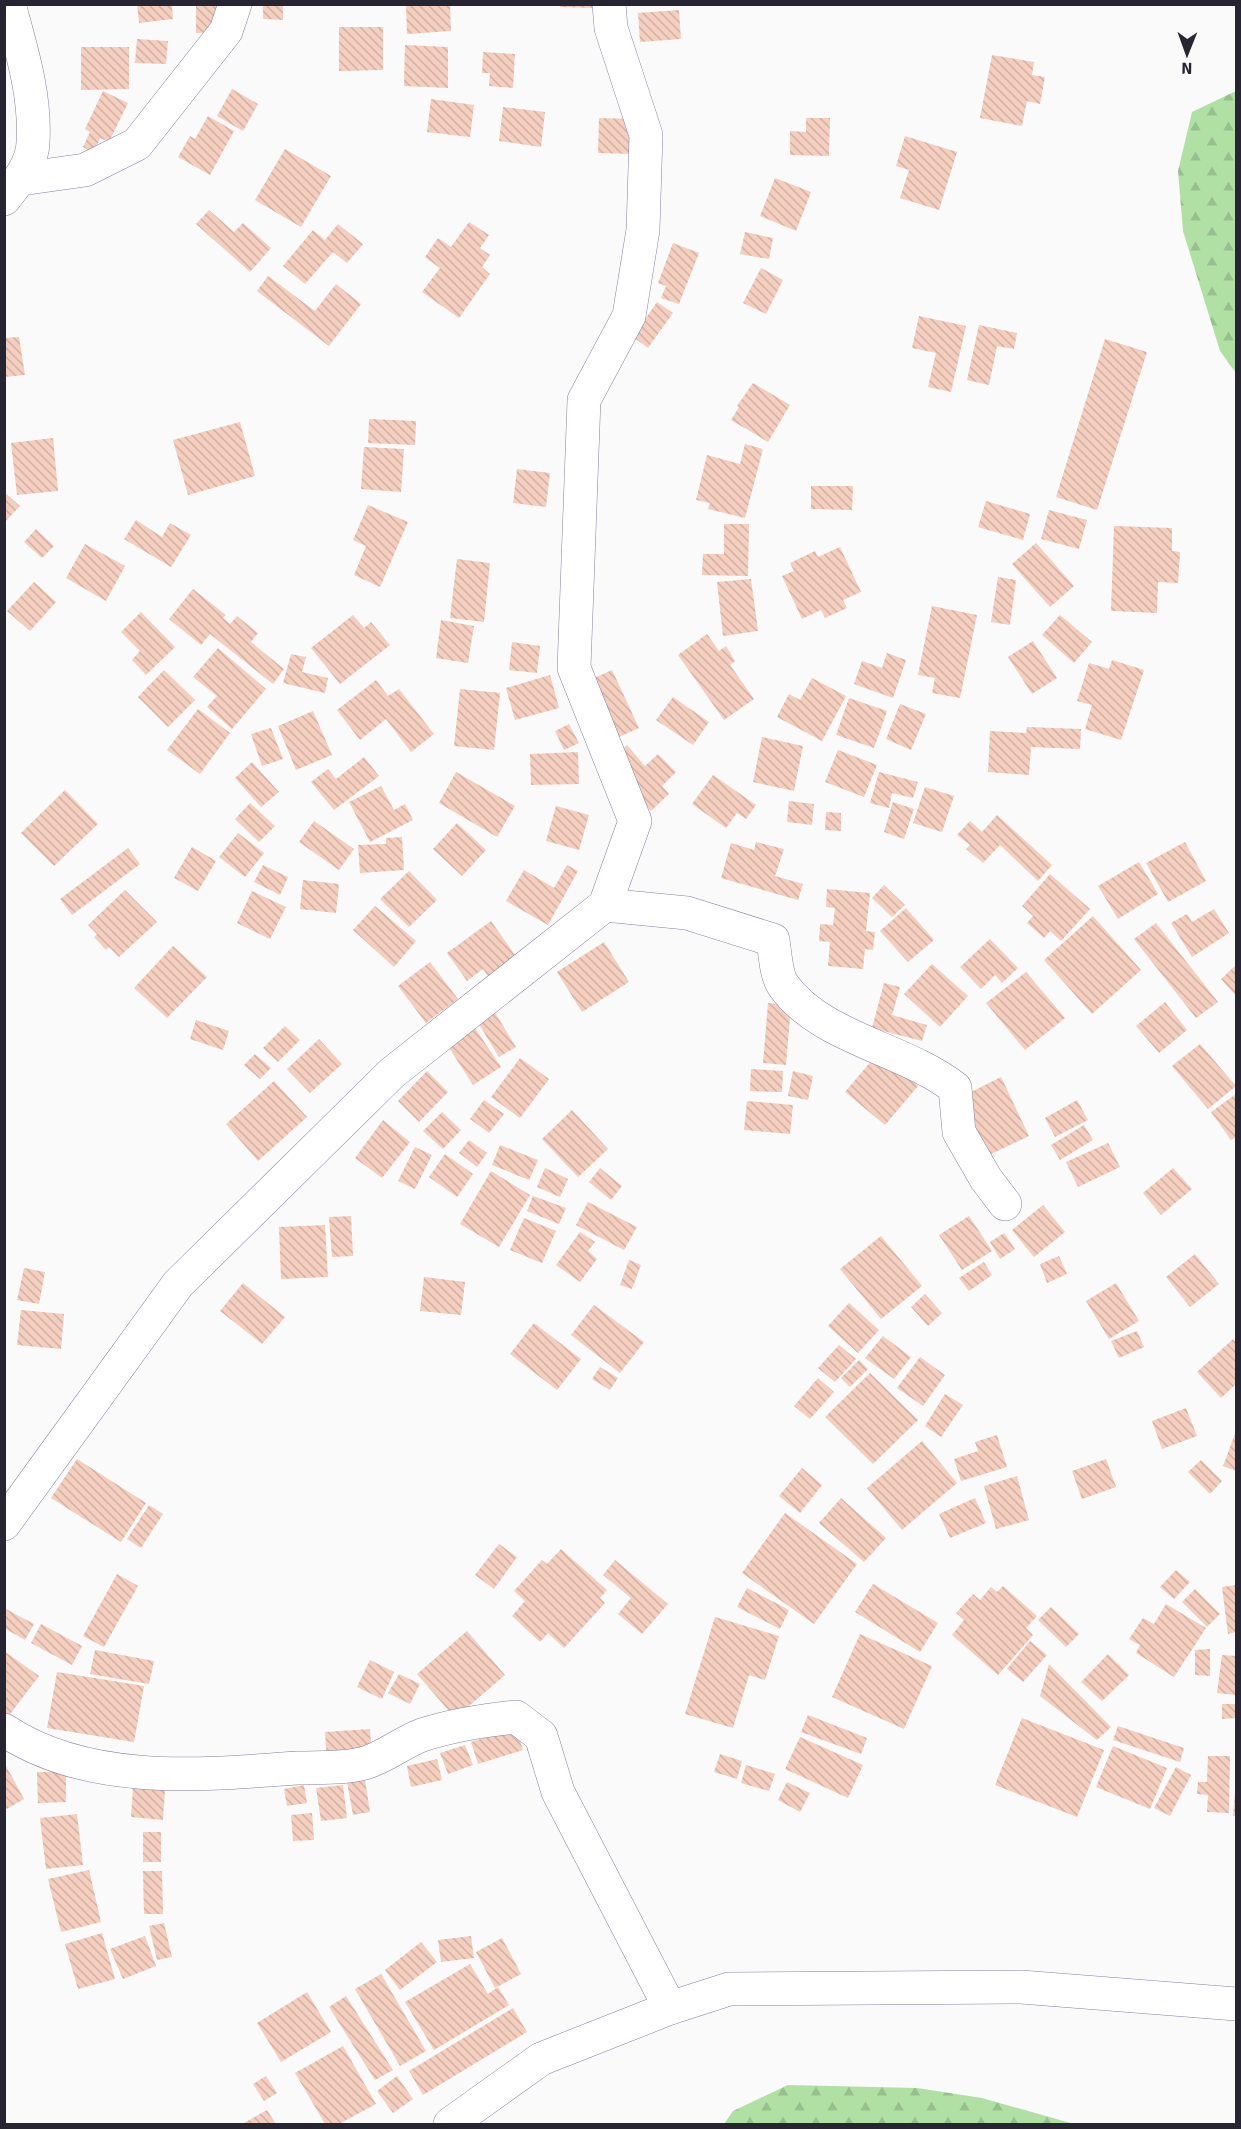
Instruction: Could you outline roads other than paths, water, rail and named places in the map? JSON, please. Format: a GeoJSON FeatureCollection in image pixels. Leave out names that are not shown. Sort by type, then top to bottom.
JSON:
{"type":"FeatureCollection","features":[{"type":"Feature","properties":{"kind":"street"},"geometry":{"type":"LineString","coordinates":[[9,4],[27,70],[34,143],[13,189]]}},
{"type":"Feature","properties":{"kind":"street"},"geometry":{"type":"LineString","coordinates":[[13,189],[85,170],[137,144],[226,31],[235,4]]}},
{"type":"Feature","properties":{"kind":"street"},"geometry":{"type":"LineString","coordinates":[[4,1524],[178,1284],[392,1073],[605,905],[635,821],[574,668],[584,400],[629,316],[643,230],[646,135],[610,28],[609,4]]}},
{"type":"Feature","properties":{"kind":"street"},"geometry":{"type":"LineString","coordinates":[[605,905],[687,913],[773,940],[781,984],[818,1020],[934,1071],[955,1088],[959,1132],[986,1179],[1005,1204]]}},
{"type":"Feature","properties":{"kind":"street"},"geometry":{"type":"LineString","coordinates":[[4,1730],[20,1740],[61,1756],[122,1771],[230,1773],[365,1764],[421,1736],[480,1721],[516,1717],[541,1736],[558,1792],[670,2008]]}},
{"type":"Feature","properties":{"kind":"street"},"geometry":{"type":"LineString","coordinates":[[450,2124],[541,2059],[670,2008],[729,1989],[1021,1987],[1236,2004]]}}]}
